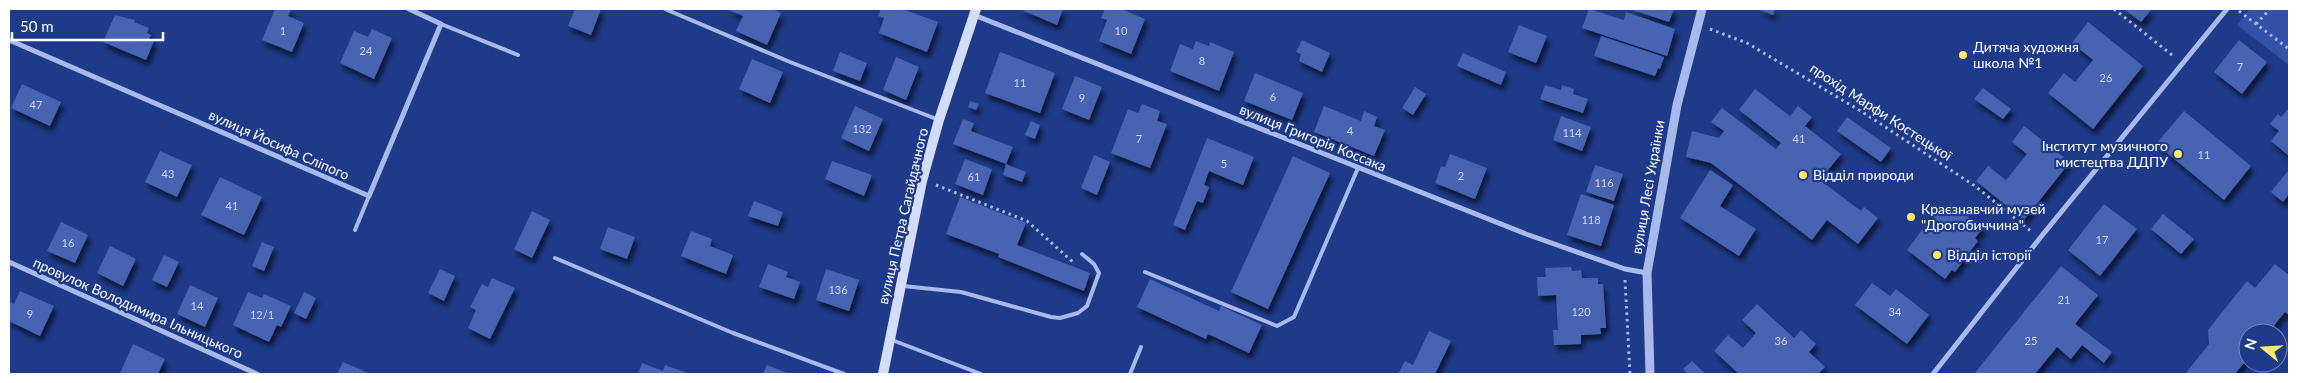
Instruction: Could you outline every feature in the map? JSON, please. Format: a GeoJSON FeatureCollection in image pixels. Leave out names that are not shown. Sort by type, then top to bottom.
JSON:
{"type":"FeatureCollection","features":[{"type":"Feature","properties":{"kind":"main road","name":"вулиця Петра Сагайдачного"},"geometry":{"type":"LineString","coordinates":[[883,374],[922,181],[939,120],[975,12]]}},
{"type":"Feature","properties":{"kind":"street"},"geometry":{"type":"LineString","coordinates":[[369,196],[441,24],[409,9]]}},
{"type":"Feature","properties":{"kind":"street","name":"вулиця Лесі Українки"},"geometry":{"type":"LineString","coordinates":[[1650,374],[1647,273],[1677,105],[1702,9]]}},
{"type":"Feature","properties":{"kind":"street"},"geometry":{"type":"LineString","coordinates":[[1933,374],[2040,238],[2227,9]]}},
{"type":"Feature","properties":{"kind":"street","name":"вулиця Григорія Коссака"},"geometry":{"type":"LineString","coordinates":[[975,12],[1358,168],[1539,239],[1625,270],[1647,273]]}},
{"type":"Feature","properties":{"kind":"street","name":"вулиця Йосифа Сліпого"},"geometry":{"type":"LineString","coordinates":[[9,40],[369,196]]}},
{"type":"Feature","properties":{"kind":"street","name":"провулок Володимира Ільницького"},"geometry":{"type":"LineString","coordinates":[[9,262],[257,374]]}},
{"type":"Feature","properties":{"kind":"lane"},"geometry":{"type":"LineString","coordinates":[[666,9],[790,62],[939,120]]}},
{"type":"Feature","properties":{"kind":"lane"},"geometry":{"type":"LineString","coordinates":[[441,24],[518,56]]}},
{"type":"Feature","properties":{"kind":"lane"},"geometry":{"type":"LineString","coordinates":[[1145,272],[1277,326],[1294,317],[1358,168]]}},
{"type":"Feature","properties":{"kind":"lane"},"geometry":{"type":"LineString","coordinates":[[355,230],[369,196]]}},
{"type":"Feature","properties":{"kind":"lane"},"geometry":{"type":"LineString","coordinates":[[900,286],[975,295],[1042,315],[1060,318],[1078,313],[1087,306],[1099,273],[1094,264],[1082,254]]}},
{"type":"Feature","properties":{"kind":"lane"},"geometry":{"type":"LineString","coordinates":[[555,258],[733,333],[844,374]]}},
{"type":"Feature","properties":{"kind":"lane"},"geometry":{"type":"LineString","coordinates":[[890,339],[981,374]]}},
{"type":"Feature","properties":{"kind":"lane"},"geometry":{"type":"LineString","coordinates":[[1130,374],[1141,347]]}},
{"type":"Feature","properties":{"kind":"path"},"geometry":{"type":"LineString","coordinates":[[2114,9],[2172,55]]}},
{"type":"Feature","properties":{"kind":"path"},"geometry":{"type":"LineString","coordinates":[[2236,9],[2289,50]]}},
{"type":"Feature","properties":{"kind":"path"},"geometry":{"type":"LineString","coordinates":[[2256,24],[2270,9]]}},
{"type":"Feature","properties":{"kind":"path","name":"прохід Марфи Костецької"},"geometry":{"type":"LineString","coordinates":[[1697,24],[1747,43],[1796,71],[1975,186],[2040,238]]}},
{"type":"Feature","properties":{"kind":"path"},"geometry":{"type":"LineString","coordinates":[[934,194],[938,176]]}},
{"type":"Feature","properties":{"kind":"path"},"geometry":{"type":"LineString","coordinates":[[936,185],[1027,220],[1070,262],[1099,273]]}},
{"type":"Feature","properties":{"kind":"path"},"geometry":{"type":"LineString","coordinates":[[1625,270],[1630,374]]}},
{"type":"Feature","properties":{"kind":"shaded area"},"geometry":{"type":"Polygon","coordinates":[[[2250,9],[2289,9],[2289,65],[2237,25],[2250,9]]]}},
{"type":"Feature","properties":{"kind":"building"},"geometry":{"type":"Polygon","coordinates":[[[275,9],[291,9],[288,16],[304,23],[292,52],[262,40],[275,9]]]}},
{"type":"Feature","properties":{"kind":"building"},"geometry":{"type":"Polygon","coordinates":[[[575,9],[601,9],[591,35],[568,26],[575,9]]]}},
{"type":"Feature","properties":{"kind":"building"},"geometry":{"type":"Polygon","coordinates":[[[726,9],[771,9],[781,13],[767,45],[736,31],[743,16],[726,9]]]}},
{"type":"Feature","properties":{"kind":"building"},"geometry":{"type":"Polygon","coordinates":[[[881,9],[902,9],[938,22],[927,52],[879,33],[884,18],[878,16],[881,9]]]}},
{"type":"Feature","properties":{"kind":"building"},"geometry":{"type":"Polygon","coordinates":[[[1019,9],[1063,9],[1057,25],[1019,9]]]}},
{"type":"Feature","properties":{"kind":"building"},"geometry":{"type":"Polygon","coordinates":[[[1105,9],[1121,9],[1145,19],[1131,54],[1099,41],[1107,20],[1101,18],[1105,9]]]}},
{"type":"Feature","properties":{"kind":"building"},"geometry":{"type":"Polygon","coordinates":[[[1589,9],[1624,20],[1626,12],[1675,29],[1667,56],[1582,28],[1589,9]]]}},
{"type":"Feature","properties":{"kind":"building"},"geometry":{"type":"Polygon","coordinates":[[[1629,9],[1674,9],[1669,22],[1629,9]]]}},
{"type":"Feature","properties":{"kind":"building"},"geometry":{"type":"Polygon","coordinates":[[[1757,9],[1775,9],[1773,15],[1757,9]]]}},
{"type":"Feature","properties":{"kind":"building"},"geometry":{"type":"Polygon","coordinates":[[[2124,9],[2152,9],[2141,22],[2124,9]]]}},
{"type":"Feature","properties":{"kind":"building"},"geometry":{"type":"Polygon","coordinates":[[[115,15],[135,20],[134,22],[149,28],[147,33],[151,35],[149,39],[154,41],[146,60],[103,42],[115,15]]]}},
{"type":"Feature","properties":{"kind":"building"},"geometry":{"type":"Polygon","coordinates":[[[2088,22],[2143,66],[2093,129],[2048,93],[2064,73],[2075,82],[2093,60],[2072,43],[2088,22]]]}},
{"type":"Feature","properties":{"kind":"building"},"geometry":{"type":"Polygon","coordinates":[[[1519,25],[1547,36],[1536,63],[1508,52],[1519,25]]]}},
{"type":"Feature","properties":{"kind":"building"},"geometry":{"type":"Polygon","coordinates":[[[372,29],[392,38],[374,79],[340,63],[354,31],[368,37],[372,29]]]}},
{"type":"Feature","properties":{"kind":"building"},"geometry":{"type":"Polygon","coordinates":[[[1601,36],[1664,57],[1660,69],[1658,68],[1655,76],[1594,56],[1601,36]]]}},
{"type":"Feature","properties":{"kind":"building"},"geometry":{"type":"Polygon","coordinates":[[[1302,40],[1330,53],[1322,72],[1299,61],[1301,54],[1296,52],[1302,40]]]}},
{"type":"Feature","properties":{"kind":"building"},"geometry":{"type":"Polygon","coordinates":[[[2239,40],[2267,62],[2242,94],[2214,72],[2239,40]]]}},
{"type":"Feature","properties":{"kind":"building"},"geometry":{"type":"Polygon","coordinates":[[[1196,41],[1209,46],[1210,42],[1234,52],[1219,91],[1170,71],[1180,44],[1193,49],[1196,41]]]}},
{"type":"Feature","properties":{"kind":"building"},"geometry":{"type":"Polygon","coordinates":[[[840,52],[867,63],[860,81],[833,71],[840,52]]]}},
{"type":"Feature","properties":{"kind":"building"},"geometry":{"type":"Polygon","coordinates":[[[1000,52],[1055,73],[1040,113],[985,93],[1000,52]]]}},
{"type":"Feature","properties":{"kind":"building"},"geometry":{"type":"Polygon","coordinates":[[[1463,53],[1506,72],[1501,85],[1457,66],[1463,53]]]}},
{"type":"Feature","properties":{"kind":"building"},"geometry":{"type":"Polygon","coordinates":[[[896,57],[919,67],[906,100],[883,90],[896,57]]]}},
{"type":"Feature","properties":{"kind":"building"},"geometry":{"type":"Polygon","coordinates":[[[752,59],[783,72],[770,103],[739,89],[752,59]]]}},
{"type":"Feature","properties":{"kind":"building"},"geometry":{"type":"Polygon","coordinates":[[[1255,73],[1303,93],[1292,120],[1244,101],[1255,73]]]}},
{"type":"Feature","properties":{"kind":"building"},"geometry":{"type":"Polygon","coordinates":[[[1075,76],[1102,87],[1089,120],[1062,109],[1075,76]]]}},
{"type":"Feature","properties":{"kind":"building"},"geometry":{"type":"Polygon","coordinates":[[[22,84],[61,102],[50,126],[11,108],[22,84]]]}},
{"type":"Feature","properties":{"kind":"building"},"geometry":{"type":"Polygon","coordinates":[[[1545,85],[1561,90],[1562,85],[1574,89],[1573,94],[1588,99],[1583,113],[1540,99],[1545,85]]]}},
{"type":"Feature","properties":{"kind":"building"},"geometry":{"type":"Polygon","coordinates":[[[1415,87],[1426,94],[1413,115],[1402,108],[1415,87]]]}},
{"type":"Feature","properties":{"kind":"building"},"geometry":{"type":"Polygon","coordinates":[[[1983,88],[2011,109],[2003,119],[1974,99],[1983,88]]]}},
{"type":"Feature","properties":{"kind":"building"},"geometry":{"type":"Polygon","coordinates":[[[1755,89],[1790,116],[1798,106],[1812,117],[1805,126],[1841,154],[1820,180],[1861,211],[1864,207],[1878,218],[1858,244],[1827,220],[1812,240],[1711,163],[1686,157],[1692,131],[1719,138],[1724,131],[1711,122],[1722,108],[1776,149],[1781,143],[1739,110],[1755,89]]]}},
{"type":"Feature","properties":{"kind":"building"},"geometry":{"type":"Polygon","coordinates":[[[970,101],[979,104],[976,110],[968,107],[970,101]]]}},
{"type":"Feature","properties":{"kind":"building"},"geometry":{"type":"Polygon","coordinates":[[[1142,104],[1160,111],[1157,121],[1167,124],[1150,168],[1111,153],[1128,109],[1138,113],[1142,104]]]}},
{"type":"Feature","properties":{"kind":"building"},"geometry":{"type":"Polygon","coordinates":[[[855,106],[883,119],[869,151],[841,138],[855,106]]]}},
{"type":"Feature","properties":{"kind":"building"},"geometry":{"type":"Polygon","coordinates":[[[1324,106],[1361,121],[1364,111],[1377,117],[1374,126],[1385,130],[1374,156],[1314,132],[1324,106]]]}},
{"type":"Feature","properties":{"kind":"building"},"geometry":{"type":"Polygon","coordinates":[[[2289,108],[2289,156],[2271,141],[2279,131],[2270,124],[2278,114],[2281,117],[2289,108]]]}},
{"type":"Feature","properties":{"kind":"building"},"geometry":{"type":"Polygon","coordinates":[[[2184,111],[2251,166],[2224,200],[2156,144],[2184,111]]]}},
{"type":"Feature","properties":{"kind":"building"},"geometry":{"type":"Polygon","coordinates":[[[1561,116],[1591,127],[1582,151],[1553,140],[1561,116]]]}},
{"type":"Feature","properties":{"kind":"building"},"geometry":{"type":"Polygon","coordinates":[[[1847,117],[1891,148],[1881,162],[1837,131],[1847,117]]]}},
{"type":"Feature","properties":{"kind":"building"},"geometry":{"type":"Polygon","coordinates":[[[963,119],[974,123],[971,131],[1013,147],[1006,164],[953,144],[963,119]]]}},
{"type":"Feature","properties":{"kind":"building"},"geometry":{"type":"Polygon","coordinates":[[[1031,121],[1040,125],[1035,139],[1025,135],[1031,121]]]}},
{"type":"Feature","properties":{"kind":"building"},"geometry":{"type":"Polygon","coordinates":[[[2024,126],[2070,162],[2024,220],[1976,181],[1988,166],[2006,180],[2027,154],[2012,142],[2024,126]]]}},
{"type":"Feature","properties":{"kind":"building"},"geometry":{"type":"Polygon","coordinates":[[[1207,138],[1254,157],[1243,185],[1209,171],[1204,185],[1209,187],[1203,203],[1197,201],[1185,230],[1173,225],[1207,138]]]}},
{"type":"Feature","properties":{"kind":"building"},"geometry":{"type":"Polygon","coordinates":[[[160,151],[192,165],[177,197],[145,182],[160,151]]]}},
{"type":"Feature","properties":{"kind":"building"},"geometry":{"type":"Polygon","coordinates":[[[1450,154],[1487,168],[1475,199],[1435,183],[1441,166],[1445,167],[1450,154]]]}},
{"type":"Feature","properties":{"kind":"building"},"geometry":{"type":"Polygon","coordinates":[[[1094,155],[1110,162],[1097,195],[1081,188],[1094,155]]]}},
{"type":"Feature","properties":{"kind":"building"},"geometry":{"type":"Polygon","coordinates":[[[1293,156],[1330,173],[1268,309],[1231,292],[1293,156]]]}},
{"type":"Feature","properties":{"kind":"building"},"geometry":{"type":"Polygon","coordinates":[[[965,159],[992,169],[983,195],[955,184],[965,159]]]}},
{"type":"Feature","properties":{"kind":"building"},"geometry":{"type":"Polygon","coordinates":[[[832,161],[872,175],[864,196],[825,179],[832,161]]]}},
{"type":"Feature","properties":{"kind":"building"},"geometry":{"type":"Polygon","coordinates":[[[1006,164],[1026,172],[1022,182],[1003,175],[1006,164]]]}},
{"type":"Feature","properties":{"kind":"building"},"geometry":{"type":"Polygon","coordinates":[[[1595,165],[1623,174],[1614,201],[1586,192],[1595,165]]]}},
{"type":"Feature","properties":{"kind":"building"},"geometry":{"type":"Polygon","coordinates":[[[1710,170],[1733,185],[1720,206],[1756,229],[1739,256],[1680,218],[1710,170]]]}},
{"type":"Feature","properties":{"kind":"building"},"geometry":{"type":"Polygon","coordinates":[[[2287,172],[2289,173],[2289,194],[2283,202],[2271,192],[2287,172]]]}},
{"type":"Feature","properties":{"kind":"building"},"geometry":{"type":"Polygon","coordinates":[[[220,177],[262,197],[244,235],[201,215],[220,177]]]}},
{"type":"Feature","properties":{"kind":"building"},"geometry":{"type":"Polygon","coordinates":[[[1581,194],[1614,205],[1601,246],[1567,235],[1581,194]]]}},
{"type":"Feature","properties":{"kind":"building"},"geometry":{"type":"Polygon","coordinates":[[[960,197],[1026,223],[1017,245],[1090,273],[1084,291],[998,257],[999,254],[946,234],[960,197]]]}},
{"type":"Feature","properties":{"kind":"building"},"geometry":{"type":"Polygon","coordinates":[[[754,201],[783,212],[778,226],[748,216],[754,201]]]}},
{"type":"Feature","properties":{"kind":"building"},"geometry":{"type":"Polygon","coordinates":[[[1951,204],[1983,228],[1975,238],[1978,241],[1955,272],[1952,270],[1945,279],[1907,250],[1937,210],[1943,215],[1951,204]]]}},
{"type":"Feature","properties":{"kind":"building"},"geometry":{"type":"Polygon","coordinates":[[[2104,204],[2137,229],[2100,276],[2068,250],[2104,204]]]}},
{"type":"Feature","properties":{"kind":"building"},"geometry":{"type":"Polygon","coordinates":[[[532,211],[550,220],[532,258],[514,249],[532,211]]]}},
{"type":"Feature","properties":{"kind":"building"},"geometry":{"type":"Polygon","coordinates":[[[2163,214],[2194,239],[2181,254],[2151,229],[2163,214]]]}},
{"type":"Feature","properties":{"kind":"building"},"geometry":{"type":"Polygon","coordinates":[[[61,222],[88,235],[75,263],[47,251],[61,222]]]}},
{"type":"Feature","properties":{"kind":"building"},"geometry":{"type":"Polygon","coordinates":[[[608,227],[635,237],[627,259],[600,249],[608,227]]]}},
{"type":"Feature","properties":{"kind":"building"},"geometry":{"type":"Polygon","coordinates":[[[691,231],[712,239],[710,246],[733,255],[726,274],[681,256],[691,231]]]}},
{"type":"Feature","properties":{"kind":"building"},"geometry":{"type":"Polygon","coordinates":[[[262,242],[274,247],[264,271],[252,266],[262,242]]]}},
{"type":"Feature","properties":{"kind":"building"},"geometry":{"type":"Polygon","coordinates":[[[110,246],[136,259],[123,286],[97,273],[110,246]]]}},
{"type":"Feature","properties":{"kind":"building"},"geometry":{"type":"Polygon","coordinates":[[[164,255],[179,262],[167,287],[152,280],[164,255]]]}},
{"type":"Feature","properties":{"kind":"building"},"geometry":{"type":"Polygon","coordinates":[[[768,264],[788,272],[786,277],[800,282],[794,299],[759,287],[768,264]]]}},
{"type":"Feature","properties":{"kind":"building"},"geometry":{"type":"Polygon","coordinates":[[[2275,264],[2289,275],[2289,315],[2285,312],[2276,323],[2238,323],[2238,370],[2235,374],[2185,374],[2209,344],[2208,330],[2247,281],[2255,288],[2275,264]]]}},
{"type":"Feature","properties":{"kind":"building"},"geometry":{"type":"Polygon","coordinates":[[[2061,266],[2098,295],[2075,324],[2112,352],[2104,363],[2082,345],[2071,359],[2057,347],[2035,374],[1974,374],[2061,266]]]}},
{"type":"Feature","properties":{"kind":"building"},"geometry":{"type":"Polygon","coordinates":[[[1571,267],[1572,271],[1581,270],[1582,278],[1598,278],[1598,284],[1603,284],[1606,328],[1600,328],[1601,334],[1581,335],[1581,344],[1554,345],[1553,330],[1558,330],[1556,295],[1538,296],[1537,277],[1546,277],[1545,268],[1571,267]]]}},
{"type":"Feature","properties":{"kind":"building"},"geometry":{"type":"Polygon","coordinates":[[[440,269],[455,276],[444,301],[428,293],[440,269]]]}},
{"type":"Feature","properties":{"kind":"building"},"geometry":{"type":"Polygon","coordinates":[[[826,269],[859,280],[849,311],[816,300],[826,269]]]}},
{"type":"Feature","properties":{"kind":"building"},"geometry":{"type":"Polygon","coordinates":[[[492,278],[515,288],[490,339],[468,328],[476,310],[470,307],[482,284],[488,287],[492,278]]]}},
{"type":"Feature","properties":{"kind":"building"},"geometry":{"type":"Polygon","coordinates":[[[1150,279],[1219,311],[1221,306],[1262,325],[1249,353],[1208,334],[1206,339],[1137,307],[1150,279]]]}},
{"type":"Feature","properties":{"kind":"building"},"geometry":{"type":"Polygon","coordinates":[[[1872,283],[1890,296],[1896,289],[1929,315],[1907,344],[1855,305],[1872,283]]]}},
{"type":"Feature","properties":{"kind":"building"},"geometry":{"type":"Polygon","coordinates":[[[190,285],[218,298],[205,327],[177,314],[190,285]]]}},
{"type":"Feature","properties":{"kind":"building"},"geometry":{"type":"Polygon","coordinates":[[[20,291],[54,306],[40,336],[9,321],[10,302],[14,304],[20,291]]]}},
{"type":"Feature","properties":{"kind":"building"},"geometry":{"type":"Polygon","coordinates":[[[248,292],[262,298],[264,294],[291,306],[281,327],[277,325],[269,342],[233,325],[248,292]]]}},
{"type":"Feature","properties":{"kind":"building"},"geometry":{"type":"Polygon","coordinates":[[[304,292],[316,298],[306,319],[294,313],[304,292]]]}},
{"type":"Feature","properties":{"kind":"building"},"geometry":{"type":"Polygon","coordinates":[[[1757,304],[1794,338],[1801,330],[1816,344],[1809,352],[1825,367],[1818,374],[1739,374],[1714,351],[1728,335],[1743,348],[1756,333],[1742,320],[1757,304]]]}},
{"type":"Feature","properties":{"kind":"building"},"geometry":{"type":"Polygon","coordinates":[[[1429,331],[1451,341],[1435,374],[1398,374],[1405,361],[1413,365],[1429,331]]]}},
{"type":"Feature","properties":{"kind":"building"},"geometry":{"type":"Polygon","coordinates":[[[133,344],[165,359],[158,374],[120,373],[133,344]]]}},
{"type":"Feature","properties":{"kind":"building"},"geometry":{"type":"Polygon","coordinates":[[[1692,361],[1706,374],[1688,374],[1683,369],[1692,361]]]}},
{"type":"Feature","properties":{"kind":"building"},"geometry":{"type":"Polygon","coordinates":[[[343,362],[371,374],[337,374],[343,362]]]}},
{"type":"Feature","properties":{"kind":"building"},"geometry":{"type":"Polygon","coordinates":[[[642,363],[663,371],[665,365],[690,374],[638,374],[642,363]]]}},
{"type":"Feature","properties":{"kind":"building"},"geometry":{"type":"Polygon","coordinates":[[[767,365],[790,374],[763,374],[767,365]]]}},
{"type":"Feature","properties":{"kind":"place","name":"Дитяча художня школа №1"},"geometry":{"type":"Point","coordinates":[1963,55]}},
{"type":"Feature","properties":{"kind":"place","name":"Інститут музичного мистецтва ДДПУ"},"geometry":{"type":"Point","coordinates":[2178,154]}},
{"type":"Feature","properties":{"kind":"place","name":"Відділ природи"},"geometry":{"type":"Point","coordinates":[1803,175]}},
{"type":"Feature","properties":{"kind":"place","name":"Краєзнавчий музей \"Дрогобиччина\""},"geometry":{"type":"Point","coordinates":[1911,217]}},
{"type":"Feature","properties":{"kind":"place","name":"Відділ історії"},"geometry":{"type":"Point","coordinates":[1937,255]}}]}
